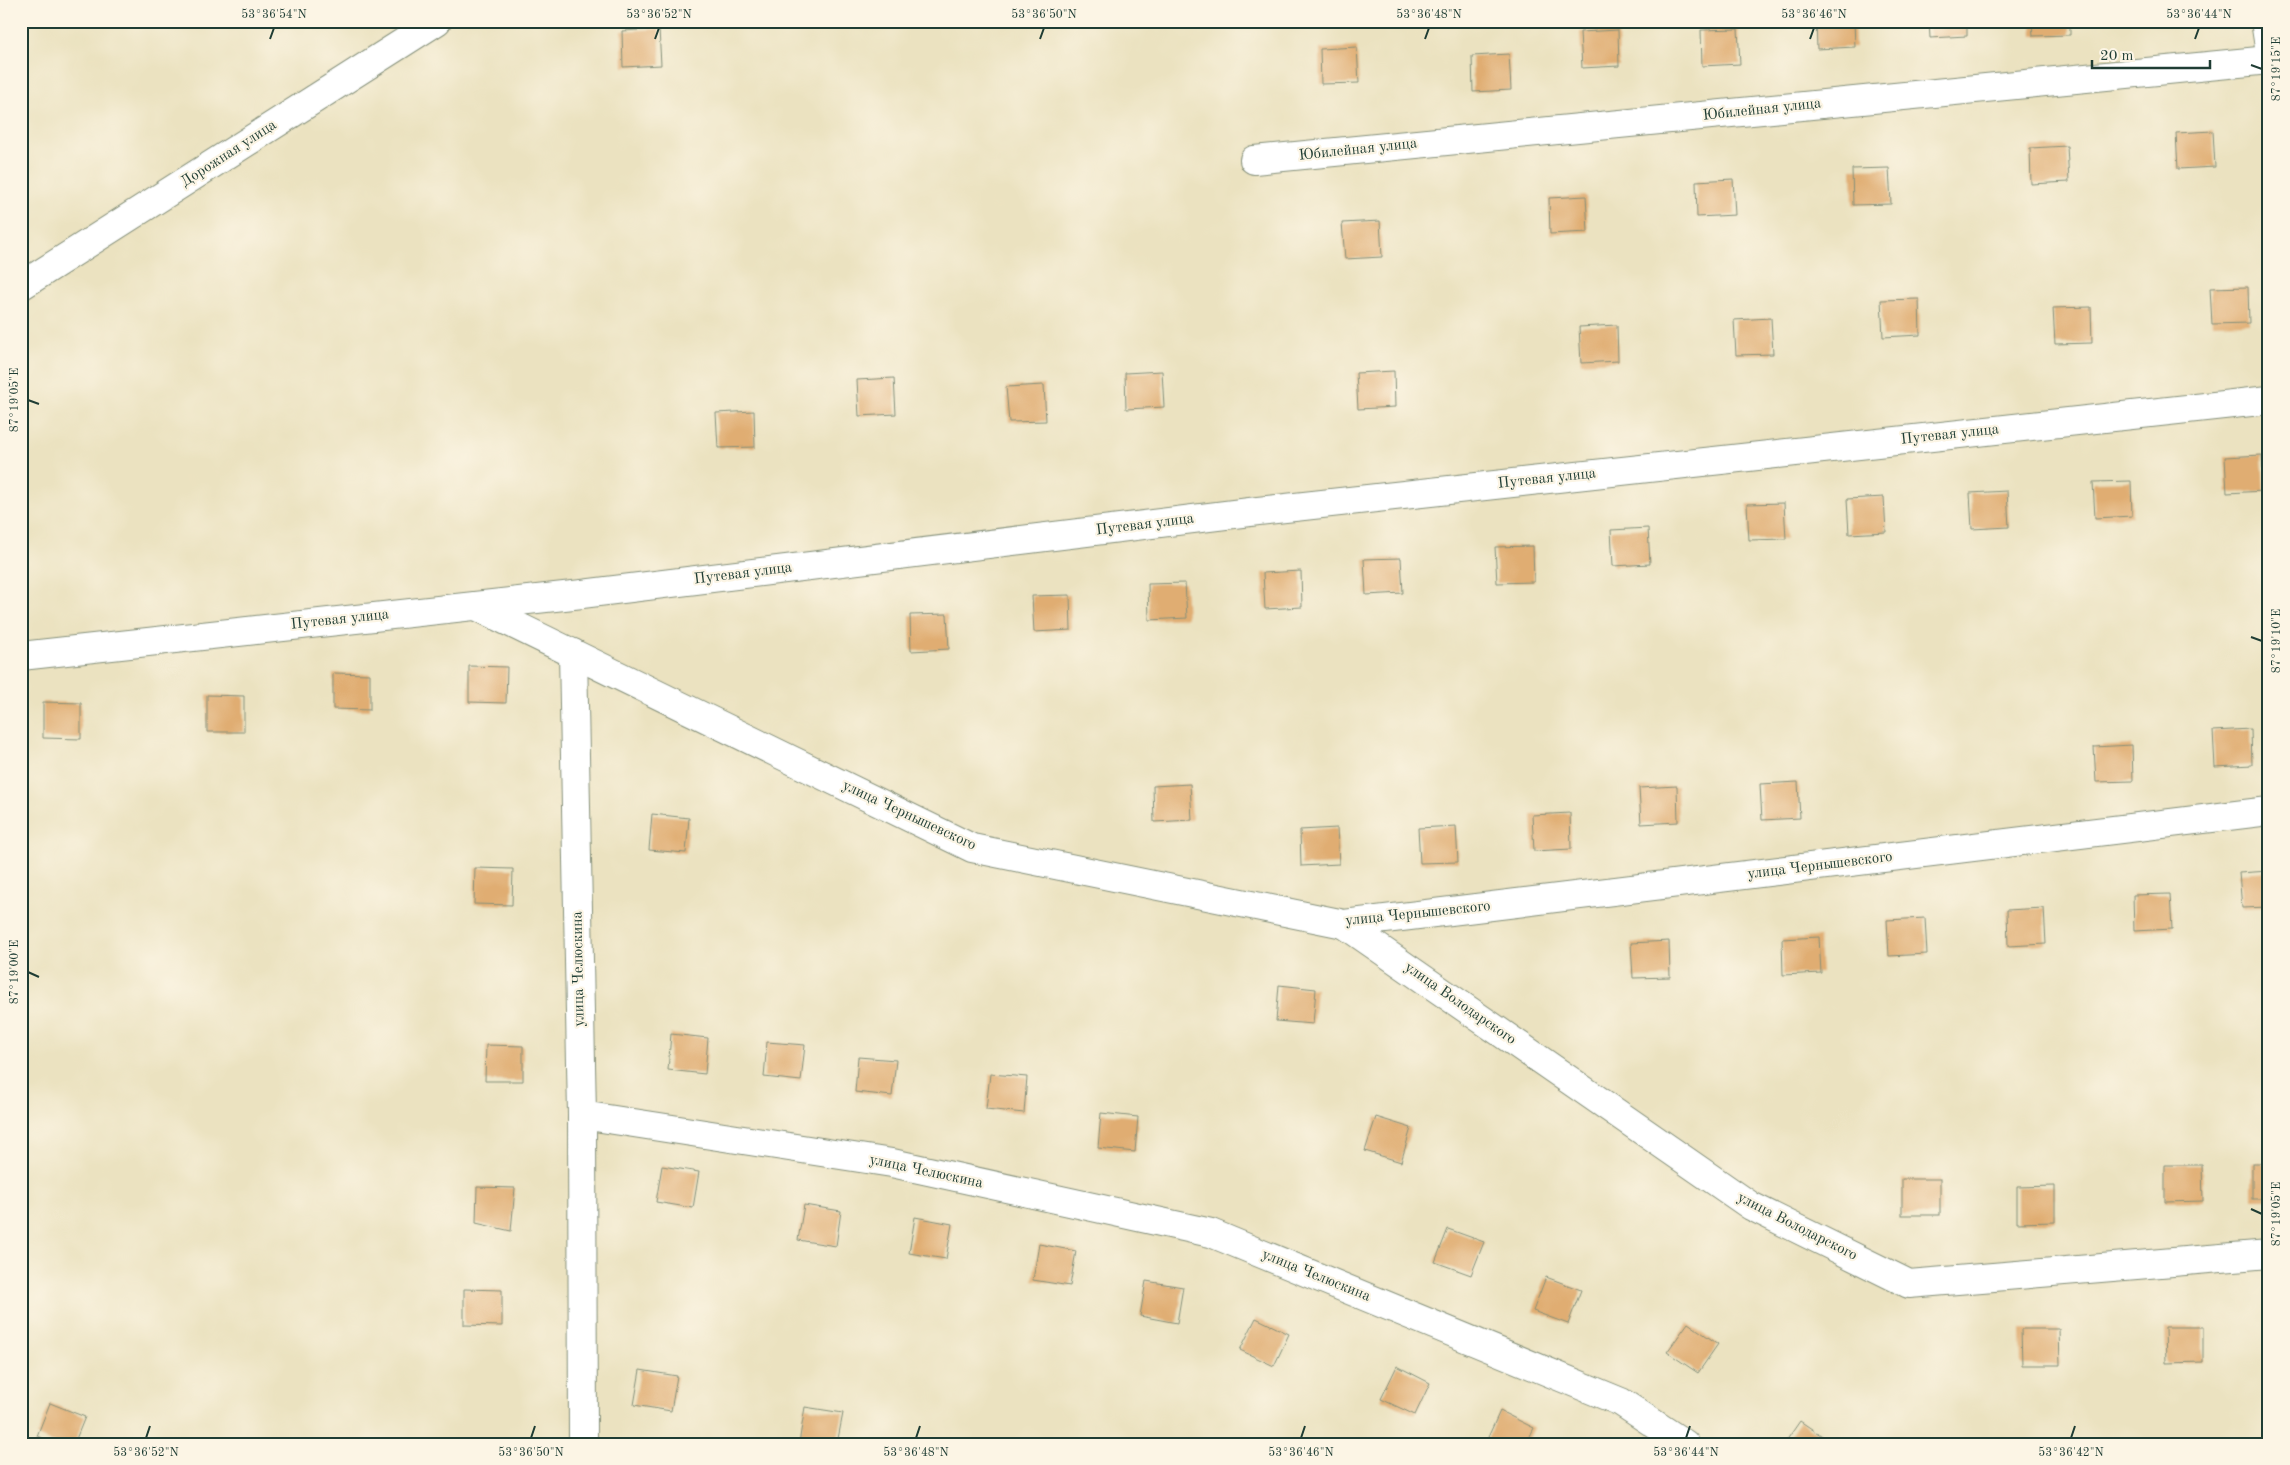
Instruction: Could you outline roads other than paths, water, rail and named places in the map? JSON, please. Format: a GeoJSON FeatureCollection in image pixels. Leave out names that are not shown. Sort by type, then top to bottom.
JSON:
{"type":"FeatureCollection","features":[{"type":"Feature","properties":{"kind":"street","name":"Дорожная улица"},"geometry":{"type":"LineString","coordinates":[[21,286],[437,21]]}},
{"type":"Feature","properties":{"kind":"street"},"geometry":{"type":"LineString","coordinates":[[2265,21],[2269,47]]}},
{"type":"Feature","properties":{"kind":"street","name":"Юбилейная улица"},"geometry":{"type":"LineString","coordinates":[[1254,160],[2269,60]]}},
{"type":"Feature","properties":{"kind":"street","name":"Путевая улица"},"geometry":{"type":"LineString","coordinates":[[21,656],[476,606],[1258,511],[2269,400]]}},
{"type":"Feature","properties":{"kind":"street","name":"улица Чернышевского"},"geometry":{"type":"LineString","coordinates":[[476,606],[972,848],[1344,924],[2269,811]]}},
{"type":"Feature","properties":{"kind":"street","name":"улица Челюскина"},"geometry":{"type":"LineString","coordinates":[[573,653],[582,1115],[892,1163],[1211,1233],[1621,1402],[1685,1444]]}},
{"type":"Feature","properties":{"kind":"street","name":"улица Володарского"},"geometry":{"type":"LineString","coordinates":[[1344,924],[1751,1206],[1910,1284],[2269,1254]]}},
{"type":"Feature","properties":{"kind":"street"},"geometry":{"type":"LineString","coordinates":[[582,1115],[583,1444]]}}]}
